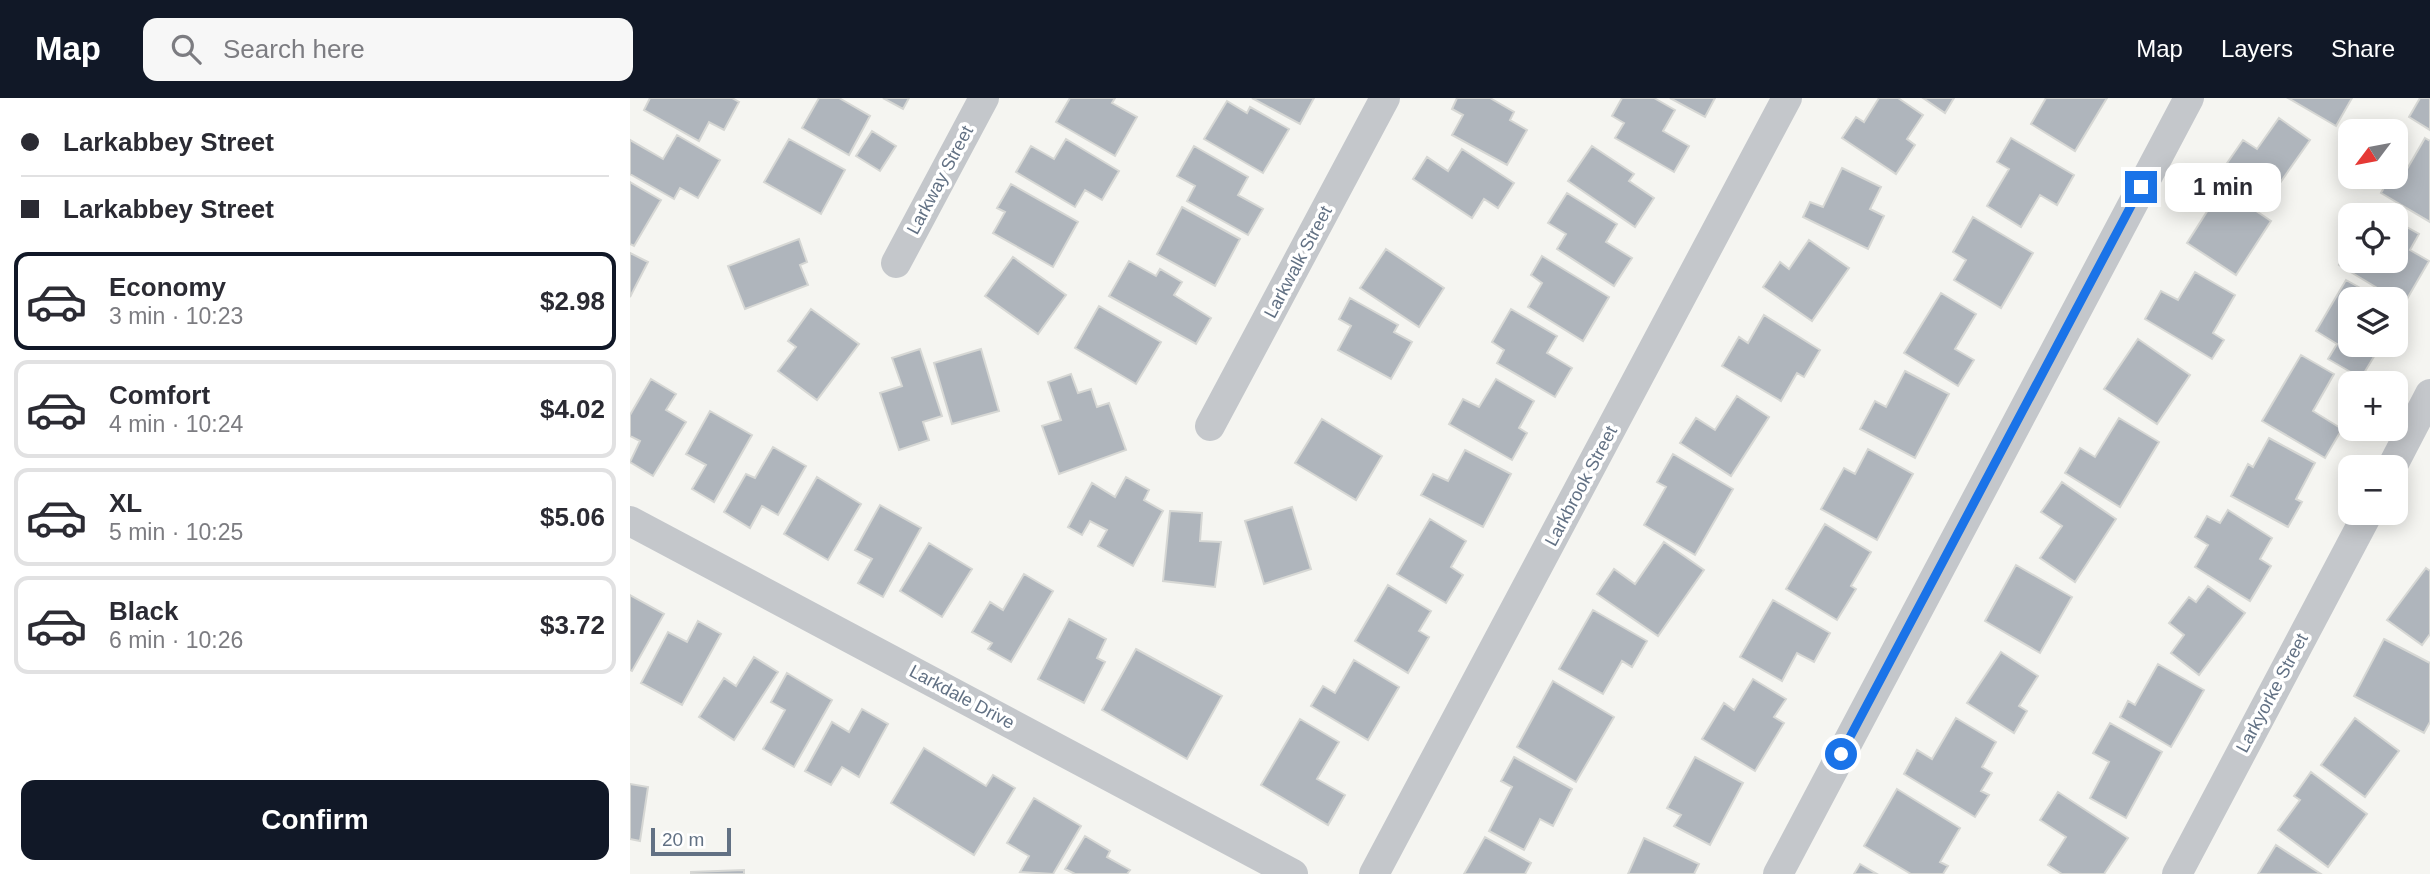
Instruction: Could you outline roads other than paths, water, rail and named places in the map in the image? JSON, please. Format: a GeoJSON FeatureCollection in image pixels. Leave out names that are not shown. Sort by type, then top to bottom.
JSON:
{"type":"FeatureCollection","features":[{"type":"Feature","properties":{"kind":"street","name":"Larkway Street"},"geometry":{"type":"LineString","coordinates":[[896,262],[984,98]]}},
{"type":"Feature","properties":{"kind":"street","name":"Larkwalk Street"},"geometry":{"type":"LineString","coordinates":[[1210,426],[1385,98]]}},
{"type":"Feature","properties":{"kind":"street","name":"Larkbrook Street"},"geometry":{"type":"LineString","coordinates":[[1374,874],[1787,98]]}},
{"type":"Feature","properties":{"kind":"street"},"geometry":{"type":"LineString","coordinates":[[1778,874],[2189,98]]}},
{"type":"Feature","properties":{"kind":"street"},"geometry":{"type":"LineString","coordinates":[[2398,455],[2430,394]]}},
{"type":"Feature","properties":{"kind":"street","name":"Larkdale Drive"},"geometry":{"type":"LineString","coordinates":[[630,521],[1293,874]]}},
{"type":"Feature","properties":{"kind":"street","name":"Larkyorke Street"},"geometry":{"type":"LineString","coordinates":[[2177,874],[2362,525]]}}]}
